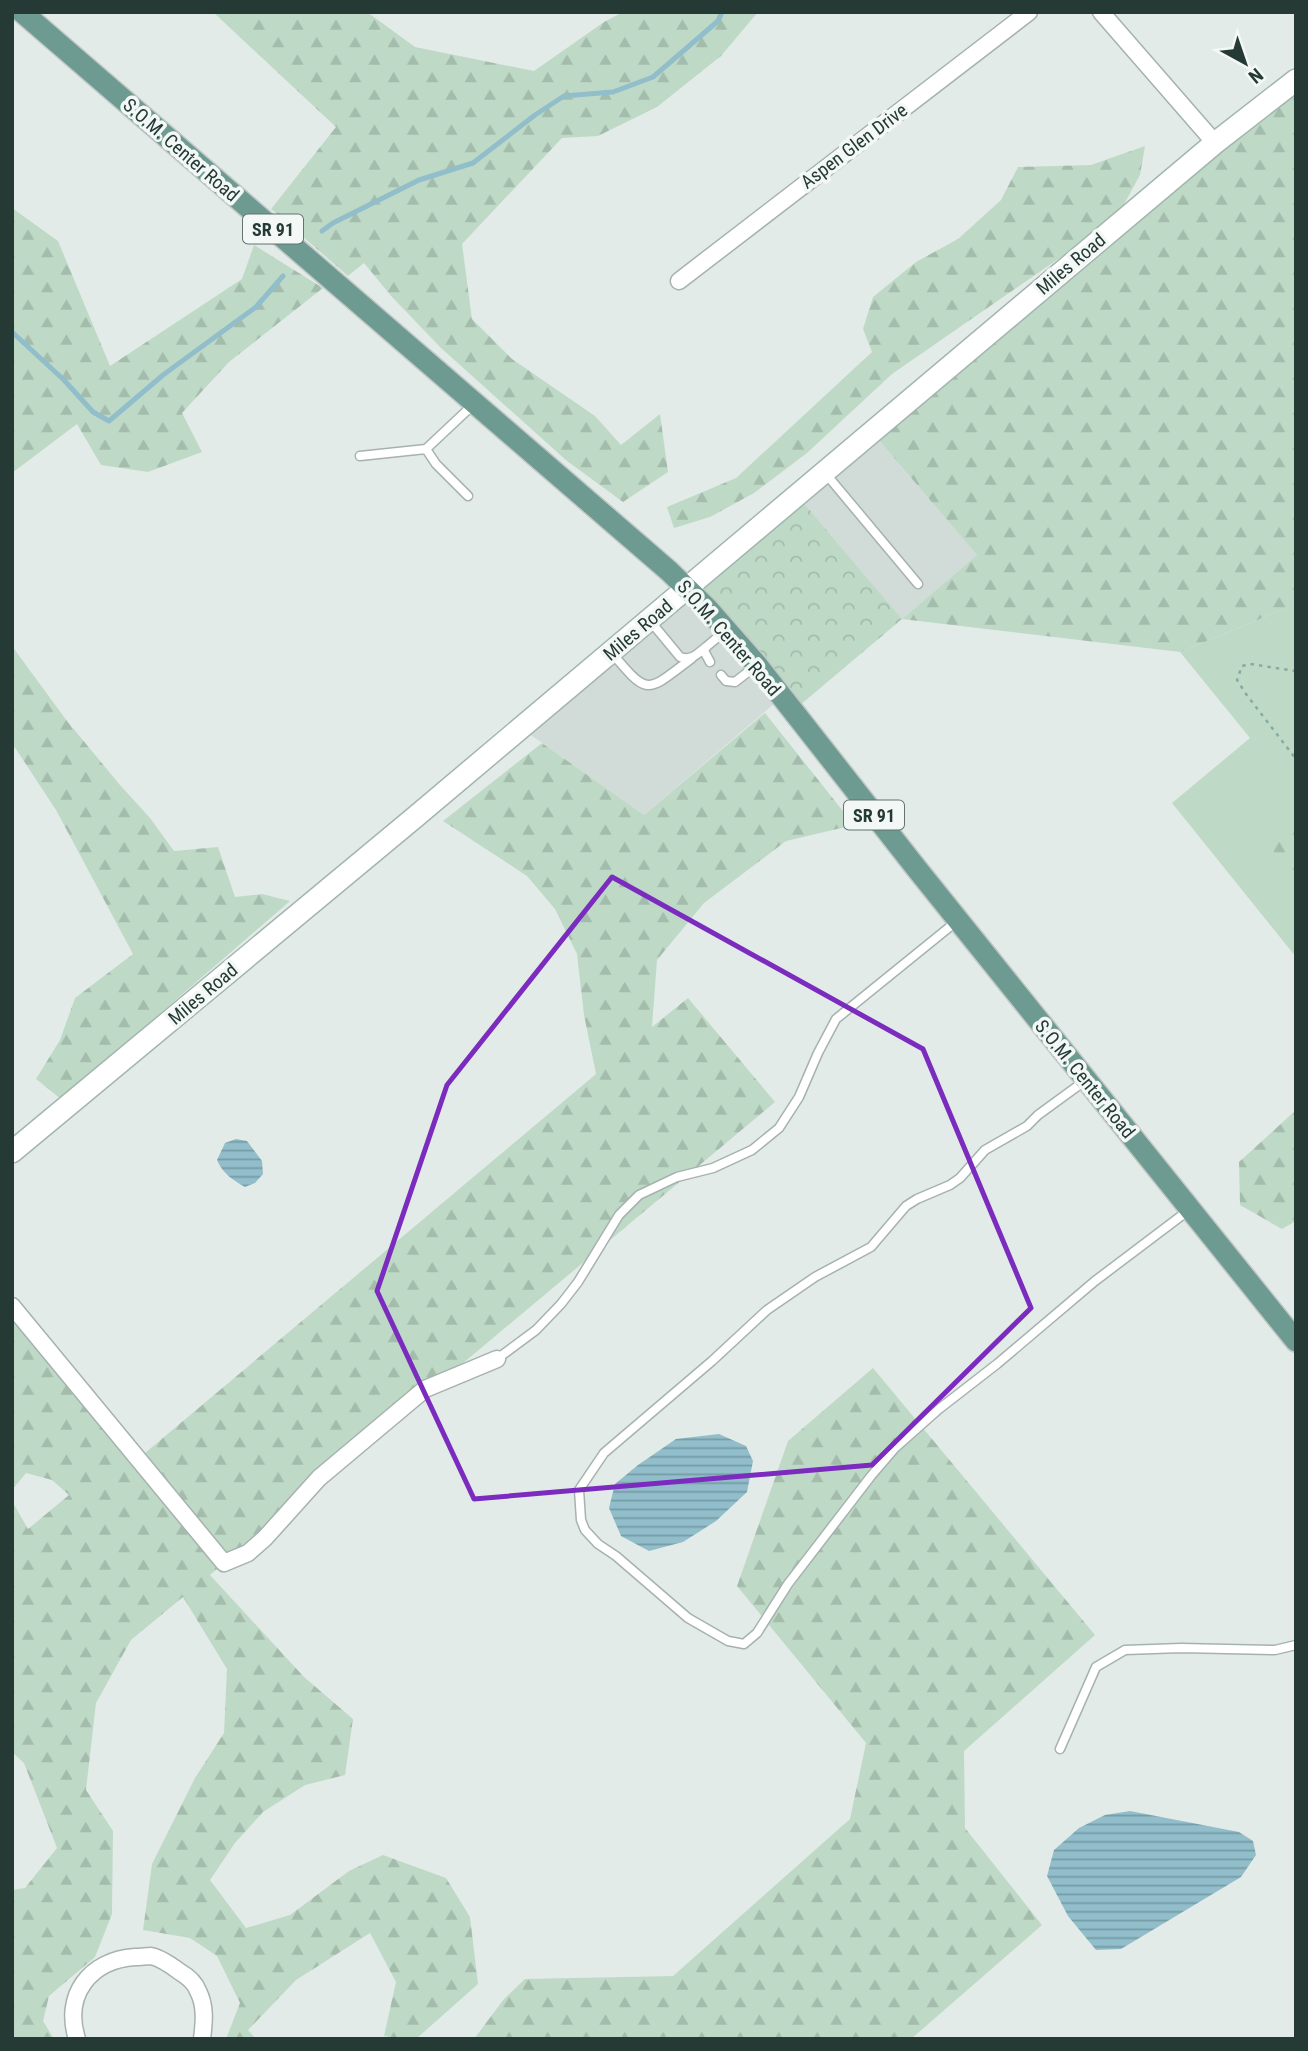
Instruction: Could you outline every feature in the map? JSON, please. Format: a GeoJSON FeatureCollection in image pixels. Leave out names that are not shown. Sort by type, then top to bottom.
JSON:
{"type":"FeatureCollection","features":[{"type":"Feature","properties":{"kind":"main road","name":"S.O.M. Center Road"},"geometry":{"type":"LineString","coordinates":[[22,12],[688,587],[757,665],[1296,1341]]}},
{"type":"Feature","properties":{"kind":"main road","name":"Miles Road"},"geometry":{"type":"LineString","coordinates":[[12,1153],[1215,143],[1296,80]]}},
{"type":"Feature","properties":{"kind":"street","name":"Aspen Glen Drive"},"geometry":{"type":"LineString","coordinates":[[679,281],[1029,12]]}},
{"type":"Feature","properties":{"kind":"street"},"geometry":{"type":"LineString","coordinates":[[1101,12],[1215,143]]}},
{"type":"Feature","properties":{"kind":"street"},"geometry":{"type":"LineString","coordinates":[[12,1306],[224,1563],[248,1553],[319,1478],[425,1389],[497,1359]]}},
{"type":"Feature","properties":{"kind":"street"},"geometry":{"type":"LineString","coordinates":[[77,2039],[73,2006],[83,1984],[97,1968],[121,1958],[152,1956],[187,1977],[198,1990],[204,2009],[202,2039]]}},
{"type":"Feature","properties":{"kind":"lane"},"geometry":{"type":"LineString","coordinates":[[360,456],[426,449],[475,403]]}},
{"type":"Feature","properties":{"kind":"lane"},"geometry":{"type":"LineString","coordinates":[[426,449],[436,464],[468,496]]}},
{"type":"Feature","properties":{"kind":"lane"},"geometry":{"type":"LineString","coordinates":[[824,472],[918,584]]}},
{"type":"Feature","properties":{"kind":"lane"},"geometry":{"type":"LineString","coordinates":[[649,620],[680,657],[692,658]]}},
{"type":"Feature","properties":{"kind":"lane"},"geometry":{"type":"LineString","coordinates":[[611,652],[635,681],[642,685],[656,684],[727,629]]}},
{"type":"Feature","properties":{"kind":"lane"},"geometry":{"type":"LineString","coordinates":[[706,647],[704,652],[710,662]]}},
{"type":"Feature","properties":{"kind":"lane"},"geometry":{"type":"LineString","coordinates":[[721,676],[726,681],[735,682],[757,665]]}},
{"type":"Feature","properties":{"kind":"lane"},"geometry":{"type":"LineString","coordinates":[[497,1359],[536,1330],[561,1304],[578,1282],[619,1215],[639,1195],[677,1177],[713,1168],[752,1150],[779,1128],[799,1097],[836,1019],[958,920]]}},
{"type":"Feature","properties":{"kind":"lane"},"geometry":{"type":"LineString","coordinates":[[1086,1080],[1027,1126],[985,1150],[960,1178],[950,1185],[906,1206],[871,1247],[815,1277],[767,1310],[604,1453],[579,1490],[579,1511],[585,1530],[598,1544],[616,1556],[688,1618],[727,1641],[744,1644],[758,1633],[788,1584],[895,1448],[1044,1323],[1189,1210]]}},
{"type":"Feature","properties":{"kind":"lane"},"geometry":{"type":"LineString","coordinates":[[1060,1749],[1096,1667],[1125,1650],[1275,1650],[1296,1645]]}},
{"type":"Feature","properties":{"kind":"path"},"geometry":{"type":"LineString","coordinates":[[1296,671],[1250,664],[1242,666],[1237,680],[1296,759]]}},
{"type":"Feature","properties":{"kind":"highlighted area"},"geometry":{"type":"Polygon","coordinates":[[[612,877],[923,1049],[1031,1308],[872,1465],[474,1499],[377,1291],[447,1085],[612,877]]]}},
{"type":"Feature","properties":{"kind":"shaded area"},"geometry":{"type":"Polygon","coordinates":[[[872,432],[977,555],[902,619],[797,495],[872,432]]]}},
{"type":"Feature","properties":{"kind":"shaded area"},"geometry":{"type":"Polygon","coordinates":[[[688,588],[782,697],[644,815],[521,728],[688,588]]]}},
{"type":"Feature","properties":{"kind":"green space"},"geometry":{"type":"Polygon","coordinates":[[[213,12],[367,12],[415,47],[534,71],[604,22],[623,12],[758,12],[721,56],[657,107],[598,136],[562,138],[462,244],[472,319],[512,359],[595,416],[621,445],[660,414],[668,472],[623,502],[567,461],[441,348],[364,263],[348,276],[271,209],[336,127],[213,12]]]}},
{"type":"Feature","properties":{"kind":"green space"},"geometry":{"type":"Polygon","coordinates":[[[1296,79],[1296,608],[1289,607],[1180,652],[902,619],[977,555],[872,432],[1296,79]]]}},
{"type":"Feature","properties":{"kind":"green space"},"geometry":{"type":"Polygon","coordinates":[[[1145,146],[1140,175],[1116,219],[892,374],[807,453],[754,493],[710,517],[674,528],[667,507],[736,478],[872,352],[863,329],[873,297],[916,262],[958,239],[1001,200],[1018,167],[1091,165],[1145,146]]]}},
{"type":"Feature","properties":{"kind":"green space"},"geometry":{"type":"Polygon","coordinates":[[[12,208],[58,241],[110,366],[242,279],[254,245],[323,288],[229,362],[182,413],[202,452],[148,472],[101,465],[77,424],[12,473],[12,208]]]}},
{"type":"Feature","properties":{"kind":"green space"},"geometry":{"type":"Polygon","coordinates":[[[797,495],[902,619],[793,711],[688,588],[797,495]]]}},
{"type":"Feature","properties":{"kind":"green space"},"geometry":{"type":"Polygon","coordinates":[[[1296,604],[1296,957],[1172,803],[1250,738],[1180,652],[1296,604]]]}},
{"type":"Feature","properties":{"kind":"green space"},"geometry":{"type":"Polygon","coordinates":[[[12,646],[67,721],[150,818],[174,851],[218,847],[235,897],[262,894],[290,901],[61,1099],[36,1079],[60,1040],[75,998],[133,954],[56,810],[12,743],[12,646]]]}},
{"type":"Feature","properties":{"kind":"green space"},"geometry":{"type":"Polygon","coordinates":[[[765,713],[854,825],[786,841],[704,903],[657,960],[652,1027],[688,998],[775,1102],[210,1575],[304,1677],[353,1719],[345,1775],[305,1785],[263,1812],[235,1843],[210,1880],[246,1928],[290,1915],[349,1871],[383,1855],[446,1878],[470,1917],[478,1984],[416,2039],[384,2036],[396,1982],[370,1933],[296,1980],[248,2030],[256,2039],[226,2039],[240,2003],[217,1956],[190,1938],[143,1930],[152,1864],[195,1778],[224,1733],[227,1669],[183,1597],[131,1640],[96,1703],[86,1790],[113,1831],[112,1914],[95,1957],[49,1996],[43,2021],[54,2039],[12,2039],[12,1890],[25,1888],[57,1848],[24,1763],[12,1752],[12,1501],[28,1529],[69,1495],[52,1480],[26,1473],[12,1490],[12,1306],[139,1458],[596,1074],[584,1015],[577,954],[555,909],[527,876],[443,821],[542,743],[644,815],[765,713]]]}},
{"type":"Feature","properties":{"kind":"green space"},"geometry":{"type":"Polygon","coordinates":[[[1283,817],[1296,821],[1296,891],[1270,845],[1283,817]]]}},
{"type":"Feature","properties":{"kind":"green space"},"geometry":{"type":"Polygon","coordinates":[[[1296,1110],[1296,1221],[1282,1229],[1240,1205],[1239,1162],[1296,1110]]]}},
{"type":"Feature","properties":{"kind":"green space"},"geometry":{"type":"Polygon","coordinates":[[[873,1368],[1095,1635],[964,1751],[965,1828],[1042,1925],[911,2039],[474,2039],[504,1999],[525,1979],[673,1976],[850,1819],[866,1743],[737,1586],[788,1441],[873,1368]]]}},
{"type":"Feature","properties":{"kind":"water"},"geometry":{"type":"Polygon","coordinates":[[[236,1139],[247,1141],[262,1161],[263,1174],[255,1183],[245,1187],[225,1173],[217,1160],[225,1143],[236,1139]]]}},
{"type":"Feature","properties":{"kind":"water"},"geometry":{"type":"Polygon","coordinates":[[[719,1434],[746,1446],[753,1461],[747,1492],[716,1521],[683,1542],[649,1551],[621,1536],[609,1508],[615,1484],[676,1439],[719,1434]]]}},
{"type":"Feature","properties":{"kind":"water"},"geometry":{"type":"Polygon","coordinates":[[[1130,1811],[1239,1832],[1253,1841],[1256,1855],[1241,1877],[1121,1949],[1096,1950],[1068,1916],[1047,1876],[1054,1850],[1079,1828],[1105,1815],[1130,1811]]]}},
{"type":"Feature","properties":{"kind":"waterway"},"geometry":{"type":"LineString","coordinates":[[322,231],[419,180],[473,163],[564,96],[613,92],[653,77],[718,21],[722,12]]}},
{"type":"Feature","properties":{"kind":"waterway"},"geometry":{"type":"LineString","coordinates":[[12,332],[64,380],[93,412],[109,421],[163,375],[256,307],[283,276]]}}]}
